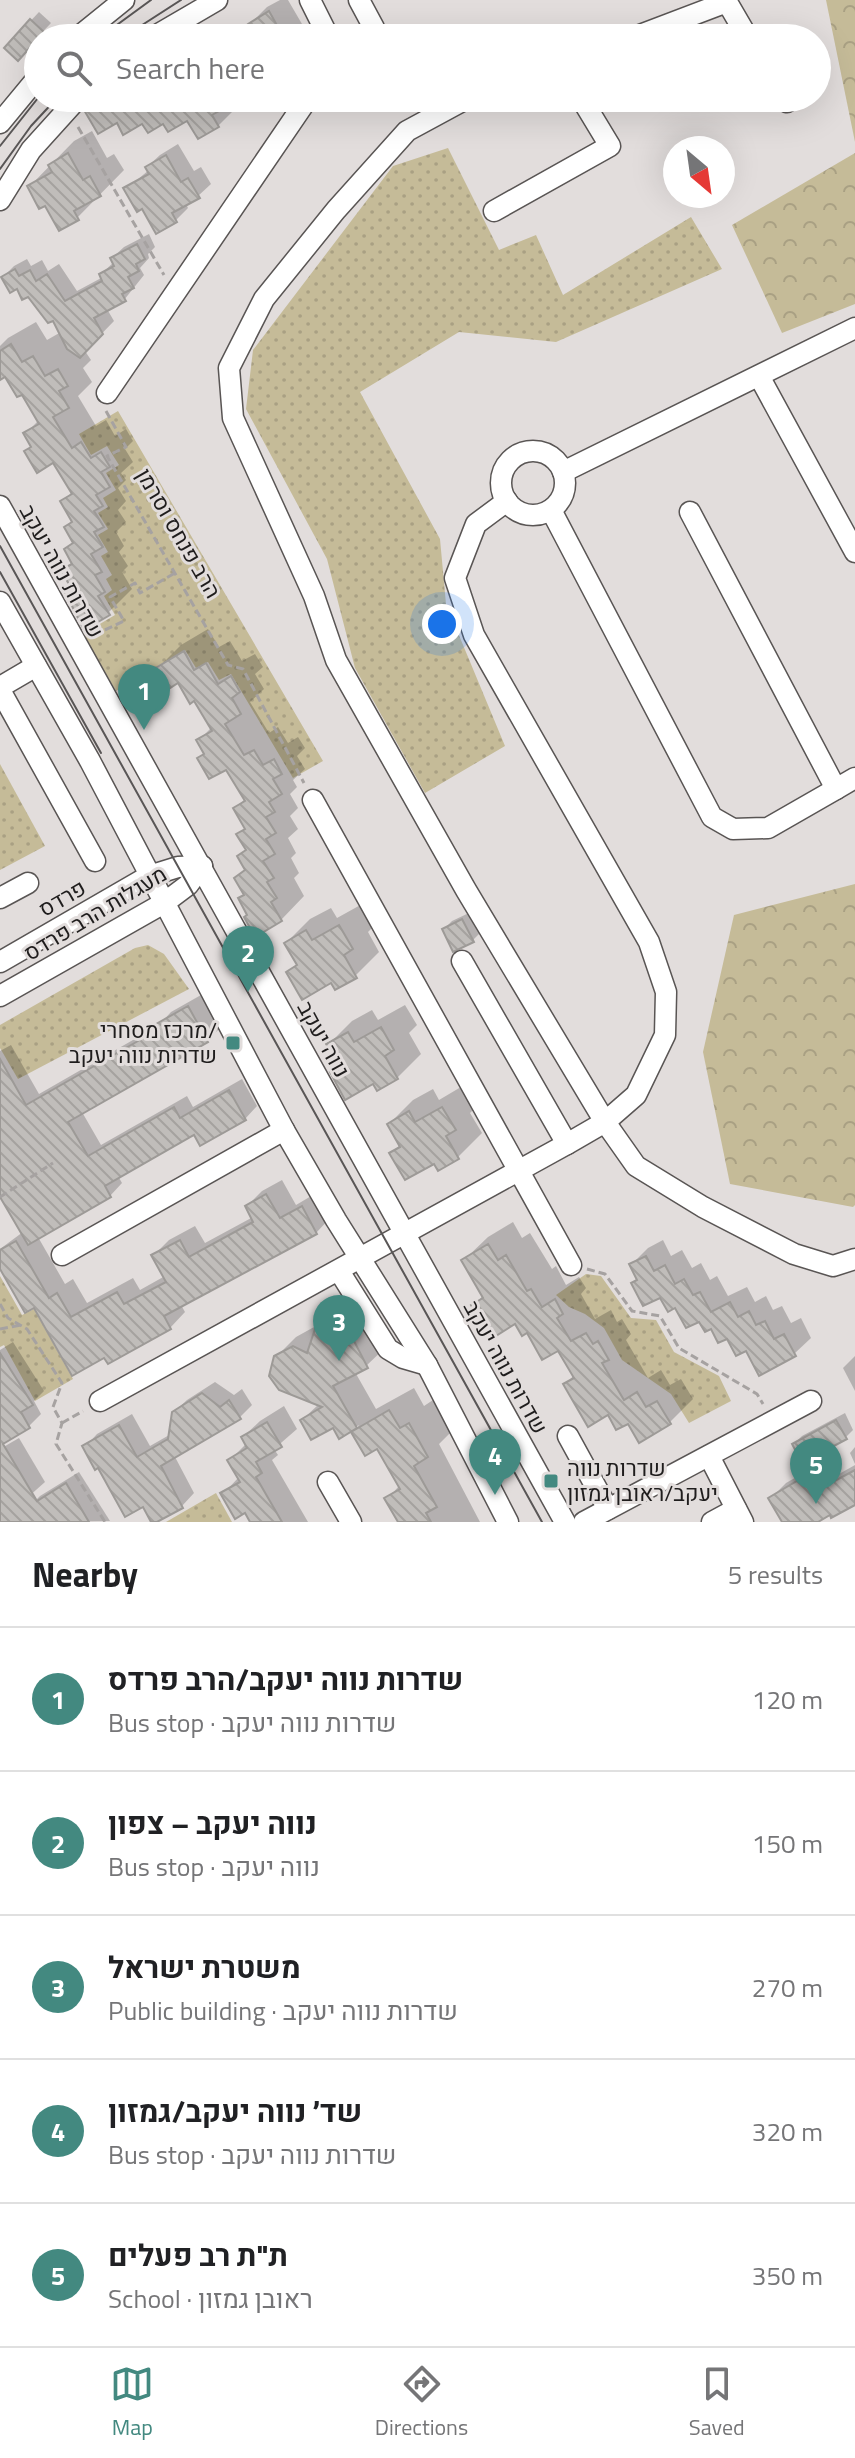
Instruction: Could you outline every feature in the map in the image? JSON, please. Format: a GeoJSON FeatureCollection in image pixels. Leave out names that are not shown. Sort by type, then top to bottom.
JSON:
{"type":"FeatureCollection","features":[{"type":"Feature","properties":{"kind":"street"},"geometry":{"type":"LineString","coordinates":[[94,24],[124,0]]}},
{"type":"Feature","properties":{"kind":"street"},"geometry":{"type":"LineString","coordinates":[[176,24],[217,0]]}},
{"type":"Feature","properties":{"kind":"street"},"geometry":{"type":"LineString","coordinates":[[310,0],[322,24]]}},
{"type":"Feature","properties":{"kind":"street"},"geometry":{"type":"LineString","coordinates":[[359,0],[372,24]]}},
{"type":"Feature","properties":{"kind":"street"},"geometry":{"type":"LineString","coordinates":[[669,24],[729,1],[741,24]]}},
{"type":"Feature","properties":{"kind":"street"},"geometry":{"type":"LineString","coordinates":[[0,123],[24,94]]}},
{"type":"Feature","properties":{"kind":"street"},"geometry":{"type":"LineString","coordinates":[[0,200],[31,150],[65,112]]}},
{"type":"Feature","properties":{"kind":"street"},"geometry":{"type":"LineString","coordinates":[[107,393],[298,112]]}},
{"type":"Feature","properties":{"kind":"street"},"geometry":{"type":"LineString","coordinates":[[442,112],[407,131],[336,210],[264,299],[229,368],[233,418],[314,596],[336,660],[466,890],[605,1122],[636,1166],[703,1207],[794,1254],[833,1266],[855,1259]]}},
{"type":"Feature","properties":{"kind":"street"},"geometry":{"type":"LineString","coordinates":[[494,211],[610,146],[589,112]]}},
{"type":"Feature","properties":{"kind":"street"},"geometry":{"type":"LineString","coordinates":[[563,472],[855,328]]}},
{"type":"Feature","properties":{"kind":"street"},"geometry":{"type":"LineString","coordinates":[[759,376],[855,552]]}},
{"type":"Feature","properties":{"kind":"street"},"geometry":{"type":"LineString","coordinates":[[532,451],[544,453],[554,459],[563,472],[563,496],[551,510],[536,515],[525,514],[507,501],[501,482],[504,470],[510,461],[522,454],[532,451]]}},
{"type":"Feature","properties":{"kind":"street"},"geometry":{"type":"LineString","coordinates":[[100,1401],[605,1122],[636,1095],[665,1035],[666,992],[649,942],[474,635],[455,578],[476,524],[507,501]]}},
{"type":"Feature","properties":{"kind":"street","name":"שדרות נווה יעקב"},"geometry":{"type":"LineString","coordinates":[[0,506],[202,866]]}},
{"type":"Feature","properties":{"kind":"street"},"geometry":{"type":"LineString","coordinates":[[551,510],[712,817],[733,829],[768,828],[855,778]]}},
{"type":"Feature","properties":{"kind":"street"},"geometry":{"type":"LineString","coordinates":[[690,512],[836,789]]}},
{"type":"Feature","properties":{"kind":"street"},"geometry":{"type":"LineString","coordinates":[[0,602],[90,761],[284,1130],[427,1365],[508,1522]]}},
{"type":"Feature","properties":{"kind":"street"},"geometry":{"type":"LineString","coordinates":[[36,666],[0,688],[95,861]]}},
{"type":"Feature","properties":{"kind":"street"},"geometry":{"type":"LineString","coordinates":[[313,800],[571,1265]]}},
{"type":"Feature","properties":{"kind":"street","name":"מעגלות הרב פרדס"},"geometry":{"type":"LineString","coordinates":[[149,876],[178,867],[202,866]]}},
{"type":"Feature","properties":{"kind":"street","name":"מעגלות הרב פרדס"},"geometry":{"type":"LineString","coordinates":[[0,996],[164,903],[188,885],[202,866]]}},
{"type":"Feature","properties":{"kind":"street","name":"נווה יעקב"},"geometry":{"type":"LineString","coordinates":[[202,866],[405,1234]]}},
{"type":"Feature","properties":{"kind":"street","name":"פרדס"},"geometry":{"type":"LineString","coordinates":[[0,962],[149,876]]}},
{"type":"Feature","properties":{"kind":"street"},"geometry":{"type":"LineString","coordinates":[[0,898],[28,883]]}},
{"type":"Feature","properties":{"kind":"street"},"geometry":{"type":"LineString","coordinates":[[462,961],[567,1144]]}},
{"type":"Feature","properties":{"kind":"street"},"geometry":{"type":"LineString","coordinates":[[62,1255],[284,1130]]}},
{"type":"Feature","properties":{"kind":"street","name":"שדרות נווה יעקב"},"geometry":{"type":"LineString","coordinates":[[405,1234],[565,1522]]}},
{"type":"Feature","properties":{"kind":"street"},"geometry":{"type":"LineString","coordinates":[[339,1271],[388,1349],[403,1358],[427,1365]]}},
{"type":"Feature","properties":{"kind":"street"},"geometry":{"type":"LineString","coordinates":[[584,1522],[811,1401]]}},
{"type":"Feature","properties":{"kind":"street"},"geometry":{"type":"LineString","coordinates":[[568,1436],[608,1509]]}},
{"type":"Feature","properties":{"kind":"street"},"geometry":{"type":"LineString","coordinates":[[709,1456],[740,1515],[712,1522]]}},
{"type":"Feature","properties":{"kind":"street"},"geometry":{"type":"LineString","coordinates":[[328,1482],[351,1522]]}},
{"type":"Feature","properties":{"kind":"path"},"geometry":{"type":"LineString","coordinates":[[67,132],[79,126],[175,293]]}},
{"type":"Feature","properties":{"kind":"path","name":"הרב פנחס וסרמן"},"geometry":{"type":"LineString","coordinates":[[107,393],[101,402],[126,447],[107,456],[228,665],[243,669],[313,800]]}},
{"type":"Feature","properties":{"kind":"path"},"geometry":{"type":"LineString","coordinates":[[75,644],[124,621],[110,597],[135,583],[140,593],[175,573]]}},
{"type":"Feature","properties":{"kind":"path"},"geometry":{"type":"LineString","coordinates":[[0,1197],[53,1163]]}},
{"type":"Feature","properties":{"kind":"path"},"geometry":{"type":"LineString","coordinates":[[571,1265],[605,1274],[632,1311],[660,1316],[679,1348],[757,1394],[772,1421]]}},
{"type":"Feature","properties":{"kind":"path"},"geometry":{"type":"LineString","coordinates":[[0,1304],[8,1318],[27,1329],[62,1383],[53,1407],[62,1423]]}},
{"type":"Feature","properties":{"kind":"path"},"geometry":{"type":"LineString","coordinates":[[0,1329],[21,1325]]}},
{"type":"Feature","properties":{"kind":"path"},"geometry":{"type":"LineString","coordinates":[[100,1401],[62,1423],[56,1444],[105,1522]]}},
{"type":"Feature","properties":{"kind":"green space"},"geometry":{"type":"Polygon","coordinates":[[[826,0],[855,0],[855,142],[831,24],[826,0]]]}},
{"type":"Feature","properties":{"kind":"green space"},"geometry":{"type":"Polygon","coordinates":[[[448,148],[499,250],[536,235],[563,295],[691,217],[722,269],[556,342],[459,332],[360,392],[440,539],[446,604],[505,746],[425,793],[355,668],[327,559],[246,409],[253,350],[393,166],[448,148]]]}},
{"type":"Feature","properties":{"kind":"green space"},"geometry":{"type":"Polygon","coordinates":[[[855,153],[855,304],[782,333],[732,225],[855,153]]]}},
{"type":"Feature","properties":{"kind":"green space"},"geometry":{"type":"Polygon","coordinates":[[[118,411],[323,761],[293,778],[231,674],[219,680],[208,662],[196,668],[185,650],[116,691],[83,634],[115,615],[104,596],[112,590],[106,579],[112,575],[101,556],[108,552],[98,535],[108,529],[98,513],[108,507],[103,498],[116,490],[106,473],[119,465],[107,446],[91,455],[79,434],[118,411]]]}},
{"type":"Feature","properties":{"kind":"green space"},"geometry":{"type":"Polygon","coordinates":[[[0,764],[45,846],[0,870],[0,764]]]}},
{"type":"Feature","properties":{"kind":"green space"},"geometry":{"type":"Polygon","coordinates":[[[855,884],[855,1205],[730,1184],[703,1052],[734,915],[855,884]]]}},
{"type":"Feature","properties":{"kind":"green space"},"geometry":{"type":"Polygon","coordinates":[[[148,945],[164,954],[189,989],[18,1079],[0,1048],[0,1025],[135,948],[148,945]]]}},
{"type":"Feature","properties":{"kind":"green space"},"geometry":{"type":"Polygon","coordinates":[[[586,1274],[601,1276],[631,1318],[656,1320],[674,1352],[719,1376],[731,1401],[689,1423],[671,1394],[622,1360],[604,1328],[569,1307],[556,1295],[586,1274]]]}},
{"type":"Feature","properties":{"kind":"green space"},"geometry":{"type":"Polygon","coordinates":[[[0,1276],[22,1315],[34,1309],[73,1379],[35,1401],[4,1345],[0,1347],[0,1276]]]}},
{"type":"Feature","properties":{"kind":"green space"},"geometry":{"type":"Polygon","coordinates":[[[216,1493],[232,1522],[166,1522],[216,1493]]]}},
{"type":"Feature","properties":{"kind":"building"},"geometry":{"type":"Polygon","coordinates":[[[269,11],[276,24],[248,24],[269,11]]]}},
{"type":"Feature","properties":{"kind":"building"},"geometry":{"type":"Polygon","coordinates":[[[24,26],[24,54],[18,61],[4,48],[24,26]]]}},
{"type":"Feature","properties":{"kind":"building"},"geometry":{"type":"Polygon","coordinates":[[[85,112],[217,112],[212,115],[219,127],[198,139],[187,121],[168,132],[163,124],[148,133],[142,124],[123,135],[117,123],[98,134],[85,112]]]}},
{"type":"Feature","properties":{"kind":"building"},"geometry":{"type":"Polygon","coordinates":[[[68,153],[83,180],[90,176],[101,196],[74,211],[79,220],[59,231],[45,206],[39,209],[27,186],[52,172],[48,165],[68,153]]]}},
{"type":"Feature","properties":{"kind":"building"},"geometry":{"type":"Polygon","coordinates":[[[166,155],[181,182],[188,178],[200,198],[172,213],[177,222],[156,234],[142,209],[137,212],[123,188],[149,174],[145,167],[166,155]]]}},
{"type":"Feature","properties":{"kind":"building"},"geometry":{"type":"Polygon","coordinates":[[[137,244],[145,259],[136,264],[139,271],[128,277],[134,288],[122,294],[126,301],[94,318],[103,334],[80,358],[67,349],[53,321],[48,323],[28,297],[22,300],[17,289],[10,293],[1,277],[15,269],[19,276],[30,270],[36,281],[47,274],[65,301],[102,281],[99,274],[114,266],[110,258],[137,244]]]}},
{"type":"Feature","properties":{"kind":"building"},"geometry":{"type":"Polygon","coordinates":[[[11,344],[22,362],[33,356],[45,376],[58,369],[68,386],[59,391],[69,408],[53,417],[72,448],[81,442],[91,458],[101,452],[110,467],[101,472],[110,487],[96,495],[103,506],[94,511],[104,527],[94,532],[103,547],[91,554],[102,572],[95,575],[105,592],[98,596],[110,615],[84,630],[65,592],[71,588],[61,570],[72,564],[64,549],[73,543],[64,527],[72,522],[60,501],[72,494],[53,463],[37,473],[24,451],[31,447],[23,433],[39,424],[22,395],[17,397],[5,377],[0,380],[0,351],[11,344]]]}},
{"type":"Feature","properties":{"kind":"building"},"geometry":{"type":"Polygon","coordinates":[[[184,651],[194,670],[206,663],[218,684],[231,676],[240,692],[232,698],[241,714],[225,724],[244,755],[254,750],[263,765],[274,759],[282,774],[273,779],[282,794],[269,802],[275,812],[266,817],[276,833],[266,839],[275,854],[263,861],[274,878],[267,882],[277,898],[271,902],[282,921],[255,937],[238,898],[244,895],[234,878],[245,870],[237,856],[246,850],[236,834],[245,829],[233,808],[245,801],[226,770],[209,779],[197,758],[204,754],[196,740],[212,731],[194,701],[190,704],[178,683],[167,690],[154,669],[184,651]]]}},
{"type":"Feature","properties":{"kind":"building"},"geometry":{"type":"Polygon","coordinates":[[[462,919],[474,942],[453,952],[442,929],[462,919]]]}},
{"type":"Feature","properties":{"kind":"building"},"geometry":{"type":"Polygon","coordinates":[[[339,925],[353,949],[344,955],[357,978],[335,990],[331,983],[302,1000],[286,972],[297,965],[284,943],[306,930],[312,940],[339,925]]]}},
{"type":"Feature","properties":{"kind":"building"},"geometry":{"type":"Polygon","coordinates":[[[188,1006],[208,1042],[68,1122],[88,1156],[174,1107],[180,1118],[229,1090],[246,1120],[200,1146],[194,1135],[105,1186],[111,1197],[28,1245],[0,1197],[0,1059],[26,1105],[159,1029],[156,1024],[188,1006]]]}},
{"type":"Feature","properties":{"kind":"building"},"geometry":{"type":"Polygon","coordinates":[[[381,1027],[394,1050],[385,1056],[398,1079],[377,1091],[373,1084],[345,1100],[330,1072],[339,1067],[326,1044],[348,1032],[354,1042],[381,1027]]]}},
{"type":"Feature","properties":{"kind":"building"},"geometry":{"type":"Polygon","coordinates":[[[442,1107],[456,1130],[446,1136],[459,1159],[438,1171],[434,1164],[405,1180],[389,1153],[400,1147],[387,1124],[409,1111],[415,1122],[442,1107]]]}},
{"type":"Feature","properties":{"kind":"building"},"geometry":{"type":"Polygon","coordinates":[[[266,1194],[280,1218],[302,1206],[317,1234],[164,1316],[171,1329],[108,1364],[104,1358],[72,1376],[34,1308],[25,1313],[0,1269],[0,1250],[16,1241],[49,1298],[57,1293],[71,1317],[117,1292],[124,1304],[166,1282],[151,1255],[180,1240],[189,1257],[253,1222],[245,1206],[266,1194]]]}},
{"type":"Feature","properties":{"kind":"building"},"geometry":{"type":"Polygon","coordinates":[[[488,1244],[498,1260],[506,1255],[527,1291],[531,1289],[542,1307],[555,1299],[563,1314],[557,1318],[571,1341],[586,1333],[593,1344],[598,1341],[609,1360],[602,1363],[624,1400],[637,1392],[646,1407],[657,1401],[671,1424],[639,1443],[628,1424],[616,1430],[608,1415],[588,1427],[563,1384],[574,1378],[558,1351],[542,1360],[527,1333],[522,1336],[515,1324],[491,1339],[471,1305],[483,1298],[461,1260],[488,1244]]]}},
{"type":"Feature","properties":{"kind":"building"},"geometry":{"type":"Polygon","coordinates":[[[646,1256],[654,1271],[665,1265],[675,1284],[684,1279],[693,1295],[700,1292],[711,1312],[730,1302],[738,1317],[749,1311],[756,1325],[765,1321],[774,1339],[784,1334],[796,1356],[759,1376],[746,1351],[736,1356],[727,1339],[718,1343],[711,1329],[705,1332],[699,1322],[686,1328],[675,1308],[668,1312],[660,1298],[643,1306],[631,1283],[637,1280],[629,1264],[646,1256]]]}},
{"type":"Feature","properties":{"kind":"building"},"geometry":{"type":"Polygon","coordinates":[[[339,1312],[368,1368],[333,1386],[357,1428],[339,1439],[333,1428],[311,1440],[300,1420],[322,1407],[279,1390],[269,1376],[274,1356],[293,1346],[307,1353],[316,1326],[339,1312]]]}},
{"type":"Feature","properties":{"kind":"building"},"geometry":{"type":"Polygon","coordinates":[[[0,1353],[33,1405],[21,1412],[30,1428],[3,1444],[37,1501],[66,1483],[89,1522],[0,1522],[0,1353]]]}},
{"type":"Feature","properties":{"kind":"building"},"geometry":{"type":"Polygon","coordinates":[[[202,1393],[220,1407],[229,1400],[241,1419],[161,1466],[183,1508],[157,1522],[151,1522],[143,1507],[125,1517],[82,1446],[119,1425],[137,1457],[168,1439],[172,1412],[202,1393]]]}},
{"type":"Feature","properties":{"kind":"building"},"geometry":{"type":"Polygon","coordinates":[[[389,1410],[400,1428],[409,1423],[428,1457],[414,1466],[437,1507],[426,1513],[431,1522],[398,1522],[384,1498],[400,1489],[377,1449],[365,1456],[351,1432],[389,1410]]]}},
{"type":"Feature","properties":{"kind":"building"},"geometry":{"type":"Polygon","coordinates":[[[836,1420],[847,1439],[802,1463],[792,1444],[836,1420]]]}},
{"type":"Feature","properties":{"kind":"building"},"geometry":{"type":"Polygon","coordinates":[[[267,1422],[282,1447],[256,1462],[262,1473],[256,1477],[282,1522],[250,1522],[245,1513],[235,1519],[220,1493],[240,1482],[227,1460],[247,1448],[241,1437],[267,1422]]]}},
{"type":"Feature","properties":{"kind":"building"},"geometry":{"type":"Polygon","coordinates":[[[810,1465],[822,1488],[855,1470],[855,1505],[818,1522],[782,1522],[768,1498],[800,1479],[797,1473],[810,1465]]]}},
{"type":"Feature","properties":{"kind":"tram line"},"geometry":{"type":"LineString","coordinates":[[118,24],[151,0]]}},
{"type":"Feature","properties":{"kind":"tram line"},"geometry":{"type":"LineString","coordinates":[[144,24],[181,0]]}},
{"type":"Feature","properties":{"kind":"tram line"},"geometry":{"type":"LineString","coordinates":[[0,146],[27,112]]}},
{"type":"Feature","properties":{"kind":"tram line"},"geometry":{"type":"LineString","coordinates":[[0,169],[44,112]]}},
{"type":"Feature","properties":{"kind":"tram line"},"geometry":{"type":"LineString","coordinates":[[0,546],[542,1522]]}},
{"type":"Feature","properties":{"kind":"tram line"},"geometry":{"type":"LineString","coordinates":[[0,572],[101,753]]}},
{"type":"Feature","properties":{"kind":"place","name":"שדרות נווה יעקב/הרב פרדס"},"geometry":{"type":"Point","coordinates":[144,730]}},
{"type":"Feature","properties":{"kind":"place","name":"נווה יעקב – צפון"},"geometry":{"type":"Point","coordinates":[248,992]}},
{"type":"Feature","properties":{"kind":"place","name":"מרכז מסחרי/ שדרות נווה יעקב"},"geometry":{"type":"Point","coordinates":[233,1043]}},
{"type":"Feature","properties":{"kind":"place","name":"משטרת ישראל"},"geometry":{"type":"Point","coordinates":[339,1361]}},
{"type":"Feature","properties":{"kind":"place","name":"שדרות נווה יעקב/ראובן גמזון"},"geometry":{"type":"Point","coordinates":[551,1481]}},
{"type":"Feature","properties":{"kind":"place","name":"שד׳ נווה יעקב/גמזון"},"geometry":{"type":"Point","coordinates":[495,1495]}},
{"type":"Feature","properties":{"kind":"place","name":"ת\"ת רב פעלים"},"geometry":{"type":"Point","coordinates":[816,1504]}}]}
